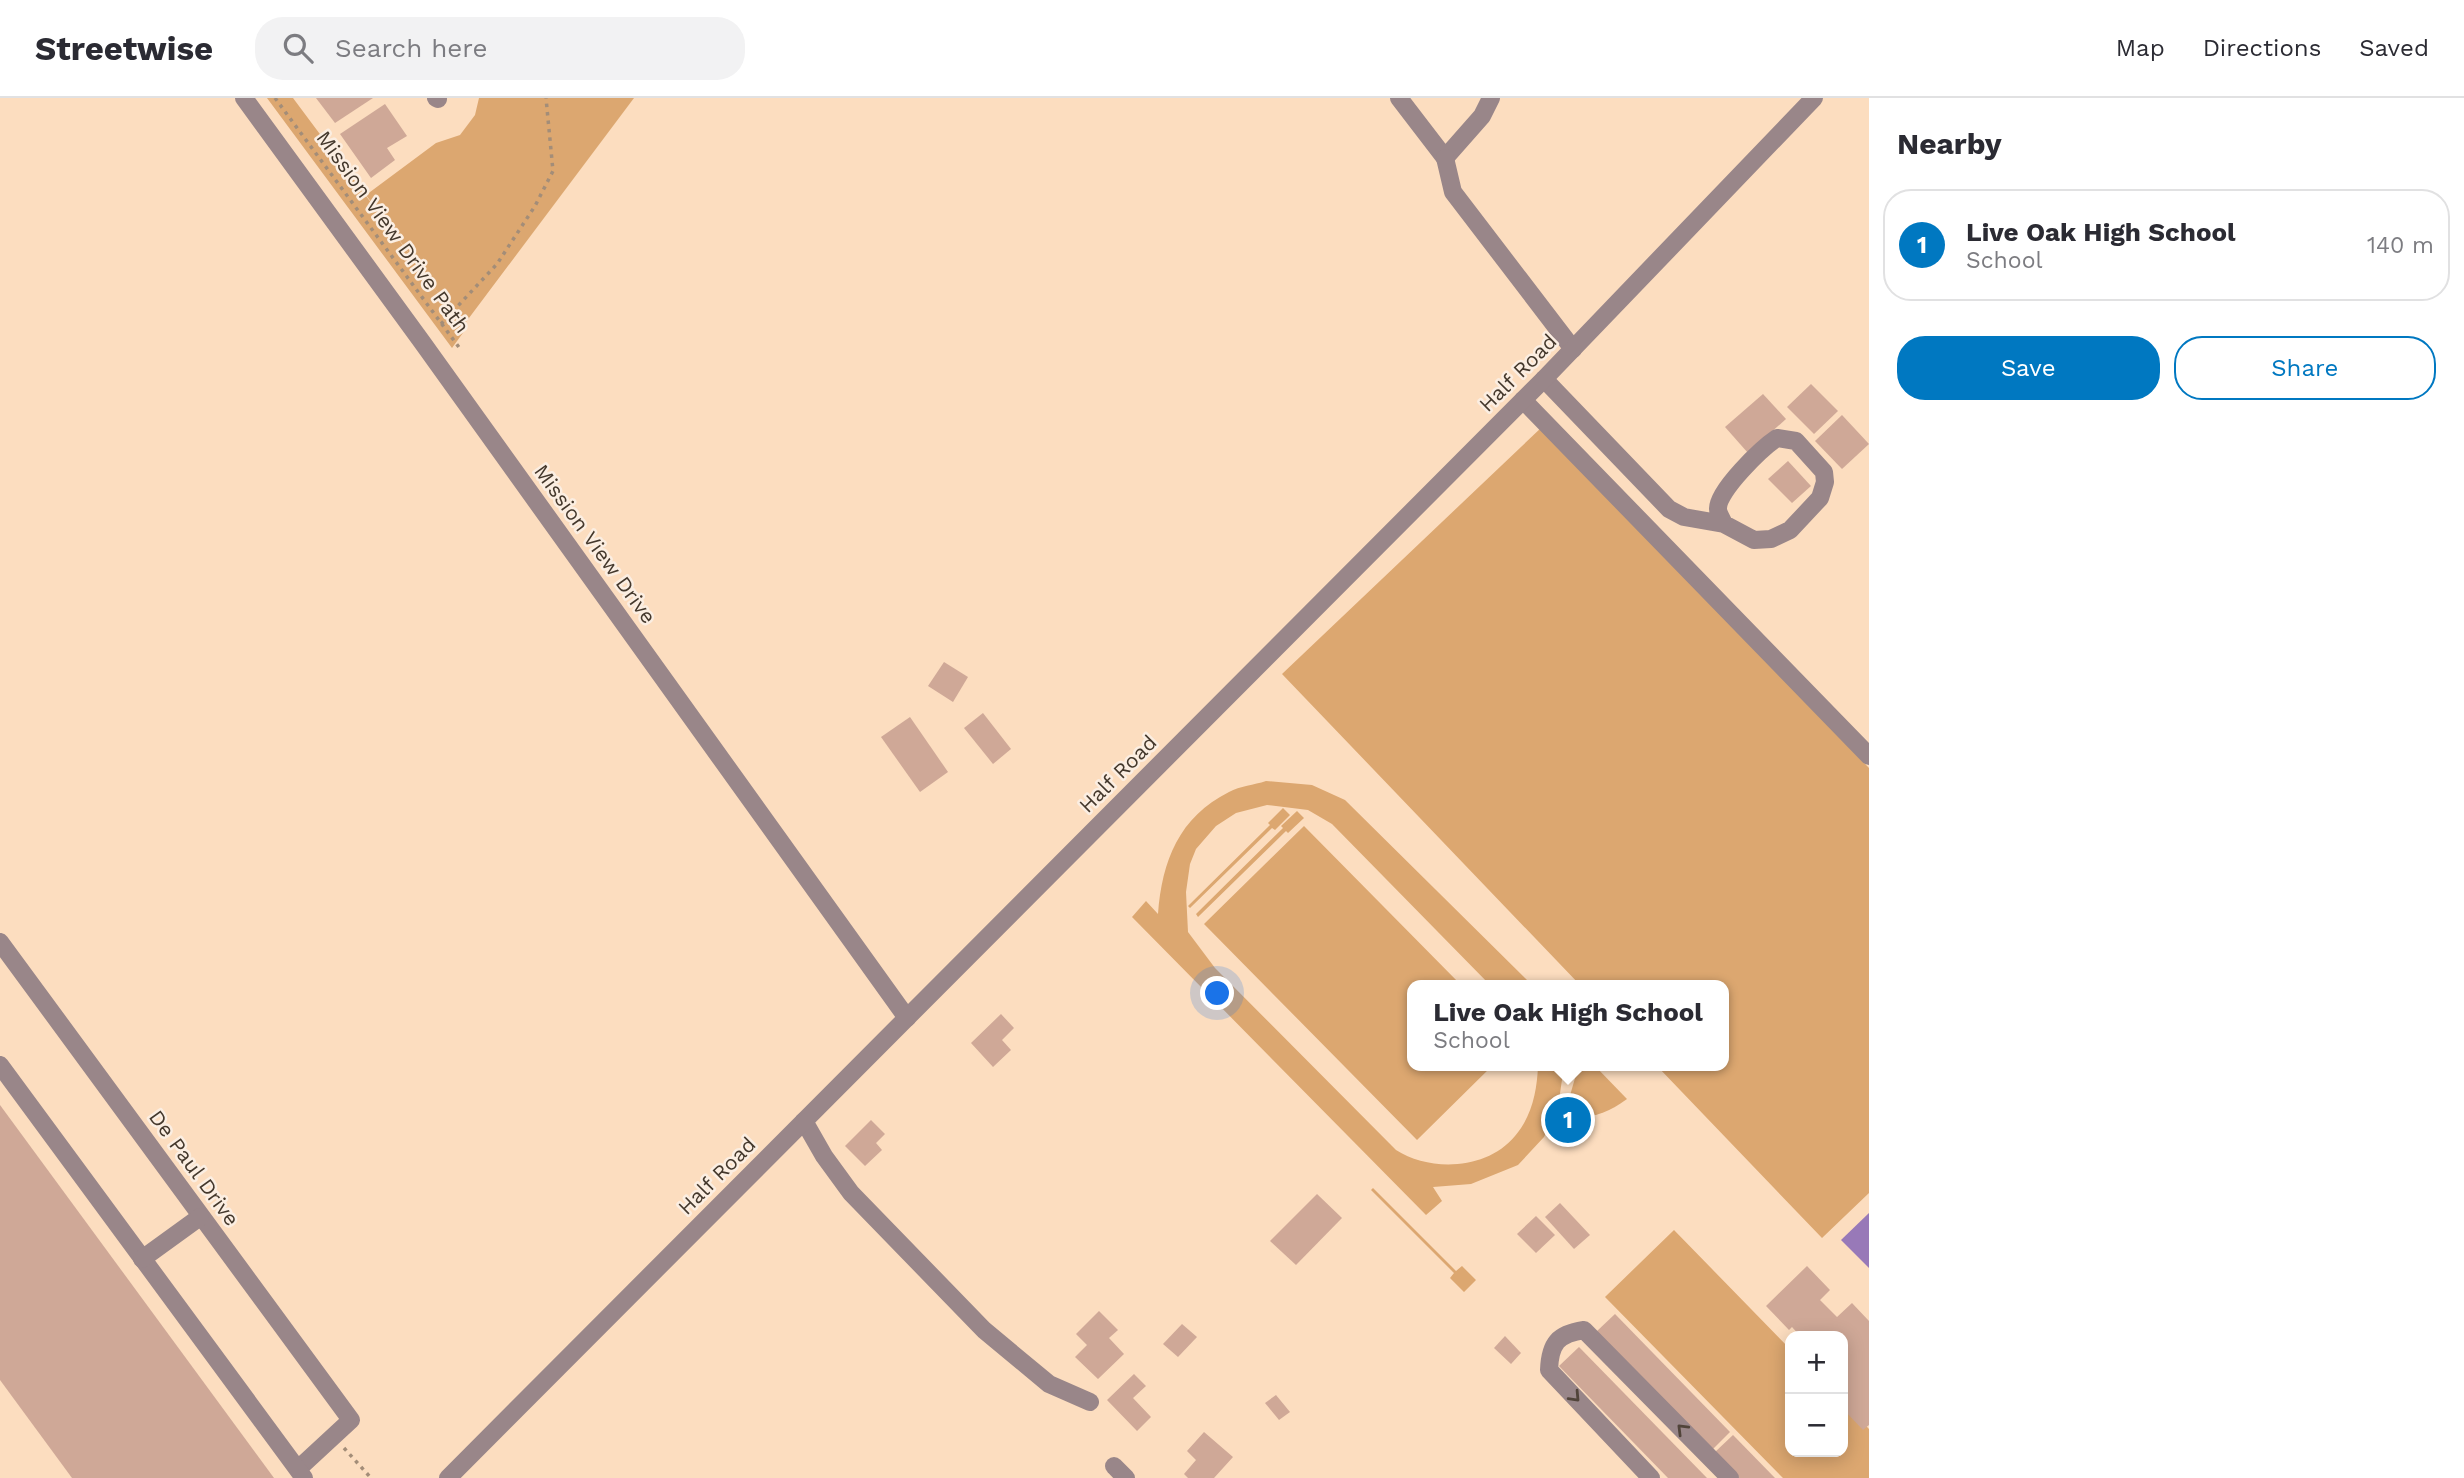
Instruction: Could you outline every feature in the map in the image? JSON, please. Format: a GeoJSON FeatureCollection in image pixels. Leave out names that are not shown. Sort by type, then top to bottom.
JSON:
{"type":"FeatureCollection","features":[{"type":"Feature","properties":{"kind":"street","name":"Mission View Drive"},"geometry":{"type":"LineString","coordinates":[[244,98],[907,1018]]}},
{"type":"Feature","properties":{"kind":"street"},"geometry":{"type":"LineString","coordinates":[[1446,158],[1482,116],[1491,98]]}},
{"type":"Feature","properties":{"kind":"street","name":"Half Road"},"geometry":{"type":"LineString","coordinates":[[448,1478],[1544,379],[1814,98]]}},
{"type":"Feature","properties":{"kind":"street"},"geometry":{"type":"LineString","coordinates":[[1406,100],[1446,158],[1453,192],[1573,349]]}},
{"type":"Feature","properties":{"kind":"street"},"geometry":{"type":"LineString","coordinates":[[1544,379],[1669,509],[1684,517],[1724,524],[1754,540],[1770,539],[1790,530],[1820,498],[1825,472],[1796,441],[1777,438],[1763,447],[1720,497],[1717,510],[1724,524]]}},
{"type":"Feature","properties":{"kind":"street"},"geometry":{"type":"LineString","coordinates":[[1523,400],[1869,755]]}},
{"type":"Feature","properties":{"kind":"street","name":"De Paul Drive"},"geometry":{"type":"LineString","coordinates":[[0,942],[351,1420],[301,1473]]}},
{"type":"Feature","properties":{"kind":"street"},"geometry":{"type":"LineString","coordinates":[[0,1065],[301,1473]]}},
{"type":"Feature","properties":{"kind":"street"},"geometry":{"type":"LineString","coordinates":[[804,1121],[824,1156],[851,1193],[984,1330],[1049,1384],[1090,1402]]}},
{"type":"Feature","properties":{"kind":"street"},"geometry":{"type":"LineString","coordinates":[[142,1259],[200,1217]]}},
{"type":"Feature","properties":{"kind":"street"},"geometry":{"type":"LineString","coordinates":[[1651,1478],[1549,1370],[1549,1354],[1557,1341],[1567,1333],[1584,1330],[1730,1478]]}},
{"type":"Feature","properties":{"kind":"path","name":"Mission View Drive Path"},"geometry":{"type":"LineString","coordinates":[[275,98],[461,350]]}},
{"type":"Feature","properties":{"kind":"path"},"geometry":{"type":"LineString","coordinates":[[441,324],[497,264],[535,206],[553,171],[546,98]]}},
{"type":"Feature","properties":{"kind":"path"},"geometry":{"type":"LineString","coordinates":[[336,1438],[371,1478]]}},
{"type":"Feature","properties":{"kind":"shaded area"},"geometry":{"type":"Polygon","coordinates":[[[267,98],[293,98],[454,314],[366,195],[436,143],[460,135],[475,115],[479,98],[634,98],[463,326],[465,330],[452,348],[267,98]]]}},
{"type":"Feature","properties":{"kind":"shaded area"},"geometry":{"type":"Polygon","coordinates":[[[1542,427],[1869,768],[1869,1193],[1822,1238],[1662,1071],[1729,1071],[1729,980],[1575,980],[1282,674],[1542,427]]]}},
{"type":"Feature","properties":{"kind":"shaded area"},"geometry":{"type":"Polygon","coordinates":[[[1266,781],[1312,785],[1345,800],[1527,980],[1485,980],[1332,824],[1308,810],[1267,805],[1236,813],[1216,826],[1196,849],[1190,864],[1186,892],[1188,932],[1215,968],[1396,1150],[1410,1157],[1425,1162],[1458,1164],[1489,1156],[1515,1136],[1526,1120],[1535,1094],[1537,1071],[1563,1071],[1558,1107],[1544,1137],[1518,1165],[1471,1184],[1433,1187],[1442,1201],[1426,1215],[1132,917],[1146,901],[1158,914],[1164,876],[1176,842],[1197,814],[1212,802],[1238,788],[1266,781]]]}},
{"type":"Feature","properties":{"kind":"shaded area"},"geometry":{"type":"Polygon","coordinates":[[[1283,808],[1290,815],[1275,830],[1272,828],[1190,908],[1188,906],[1270,825],[1268,823],[1283,808]]]}},
{"type":"Feature","properties":{"kind":"shaded area"},"geometry":{"type":"Polygon","coordinates":[[[1297,811],[1304,818],[1288,833],[1286,831],[1198,917],[1196,914],[1297,811]]]}},
{"type":"Feature","properties":{"kind":"shaded area"},"geometry":{"type":"Polygon","coordinates":[[[1304,826],[1456,980],[1407,980],[1407,1071],[1487,1071],[1417,1140],[1204,924],[1304,826]]]}},
{"type":"Feature","properties":{"kind":"shaded area"},"geometry":{"type":"Polygon","coordinates":[[[1577,1071],[1600,1071],[1627,1099],[1597,1115],[1564,1116],[1577,1071]]]}},
{"type":"Feature","properties":{"kind":"shaded area"},"geometry":{"type":"Polygon","coordinates":[[[1373,1188],[1456,1271],[1462,1266],[1476,1280],[1464,1292],[1450,1278],[1454,1273],[1371,1190],[1373,1188]]]}},
{"type":"Feature","properties":{"kind":"shaded area"},"geometry":{"type":"Polygon","coordinates":[[[1869,1213],[1869,1268],[1841,1240],[1869,1213]]]}},
{"type":"Feature","properties":{"kind":"shaded area"},"geometry":{"type":"Polygon","coordinates":[[[1674,1230],[1785,1344],[1785,1457],[1848,1457],[1848,1407],[1869,1429],[1869,1478],[1783,1478],[1605,1297],[1674,1230]]]}},
{"type":"Feature","properties":{"kind":"building"},"geometry":{"type":"Polygon","coordinates":[[[316,98],[373,98],[335,123],[316,98]]]}},
{"type":"Feature","properties":{"kind":"building"},"geometry":{"type":"Polygon","coordinates":[[[385,104],[407,136],[387,148],[395,160],[371,178],[340,134],[385,104]]]}},
{"type":"Feature","properties":{"kind":"building"},"geometry":{"type":"Polygon","coordinates":[[[1811,384],[1838,411],[1814,434],[1787,407],[1811,384]]]}},
{"type":"Feature","properties":{"kind":"building"},"geometry":{"type":"Polygon","coordinates":[[[1763,394],[1786,419],[1748,453],[1725,427],[1763,394]]]}},
{"type":"Feature","properties":{"kind":"building"},"geometry":{"type":"Polygon","coordinates":[[[1842,415],[1869,444],[1842,469],[1815,441],[1842,415]]]}},
{"type":"Feature","properties":{"kind":"building"},"geometry":{"type":"Polygon","coordinates":[[[1788,461],[1811,486],[1792,503],[1768,479],[1788,461]]]}},
{"type":"Feature","properties":{"kind":"building"},"geometry":{"type":"Polygon","coordinates":[[[944,662],[968,677],[953,702],[928,686],[944,662]]]}},
{"type":"Feature","properties":{"kind":"building"},"geometry":{"type":"Polygon","coordinates":[[[983,713],[1011,749],[993,764],[964,728],[983,713]]]}},
{"type":"Feature","properties":{"kind":"building"},"geometry":{"type":"Polygon","coordinates":[[[910,717],[948,772],[920,792],[881,737],[910,717]]]}},
{"type":"Feature","properties":{"kind":"building"},"geometry":{"type":"Polygon","coordinates":[[[1001,1014],[1014,1028],[1002,1040],[1011,1050],[993,1067],[971,1043],[1001,1014]]]}},
{"type":"Feature","properties":{"kind":"building"},"geometry":{"type":"Polygon","coordinates":[[[0,1105],[274,1478],[72,1478],[0,1380],[0,1105]]]}},
{"type":"Feature","properties":{"kind":"building"},"geometry":{"type":"Polygon","coordinates":[[[871,1120],[885,1134],[876,1143],[882,1150],[865,1166],[845,1146],[871,1120]]]}},
{"type":"Feature","properties":{"kind":"building"},"geometry":{"type":"Polygon","coordinates":[[[1317,1194],[1342,1218],[1296,1265],[1270,1241],[1317,1194]]]}},
{"type":"Feature","properties":{"kind":"building"},"geometry":{"type":"Polygon","coordinates":[[[1560,1203],[1590,1235],[1574,1249],[1545,1217],[1560,1203]]]}},
{"type":"Feature","properties":{"kind":"building"},"geometry":{"type":"Polygon","coordinates":[[[1536,1216],[1555,1235],[1536,1253],[1517,1234],[1536,1216]]]}},
{"type":"Feature","properties":{"kind":"building"},"geometry":{"type":"Polygon","coordinates":[[[1807,1266],[1830,1290],[1820,1300],[1837,1317],[1852,1303],[1869,1321],[1869,1425],[1863,1430],[1848,1414],[1848,1331],[1796,1331],[1792,1327],[1789,1330],[1766,1306],[1807,1266]]]}},
{"type":"Feature","properties":{"kind":"building"},"geometry":{"type":"Polygon","coordinates":[[[1099,1311],[1118,1330],[1109,1338],[1124,1354],[1098,1379],[1075,1357],[1087,1345],[1076,1334],[1099,1311]]]}},
{"type":"Feature","properties":{"kind":"building"},"geometry":{"type":"Polygon","coordinates":[[[1615,1314],[1730,1432],[1712,1450],[1596,1332],[1615,1314]]]}},
{"type":"Feature","properties":{"kind":"building"},"geometry":{"type":"Polygon","coordinates":[[[1182,1324],[1197,1337],[1178,1357],[1163,1344],[1182,1324]]]}},
{"type":"Feature","properties":{"kind":"building"},"geometry":{"type":"Polygon","coordinates":[[[1505,1336],[1521,1353],[1511,1364],[1494,1348],[1505,1336]]]}},
{"type":"Feature","properties":{"kind":"building"},"geometry":{"type":"Polygon","coordinates":[[[1579,1347],[1707,1478],[1668,1478],[1559,1366],[1579,1347]]]}},
{"type":"Feature","properties":{"kind":"building"},"geometry":{"type":"Polygon","coordinates":[[[1134,1374],[1146,1386],[1133,1398],[1151,1417],[1137,1431],[1107,1400],[1134,1374]]]}},
{"type":"Feature","properties":{"kind":"building"},"geometry":{"type":"Polygon","coordinates":[[[1276,1395],[1290,1412],[1279,1420],[1265,1403],[1276,1395]]]}},
{"type":"Feature","properties":{"kind":"building"},"geometry":{"type":"Polygon","coordinates":[[[1204,1432],[1233,1457],[1214,1478],[1188,1478],[1184,1474],[1196,1460],[1187,1451],[1204,1432]]]}},
{"type":"Feature","properties":{"kind":"building"},"geometry":{"type":"Polygon","coordinates":[[[1733,1435],[1775,1478],[1739,1478],[1714,1453],[1733,1435]]]}},
{"type":"Feature","properties":{"kind":"place","name":"Live Oak High School"},"geometry":{"type":"Point","coordinates":[1568,1120]}}]}
